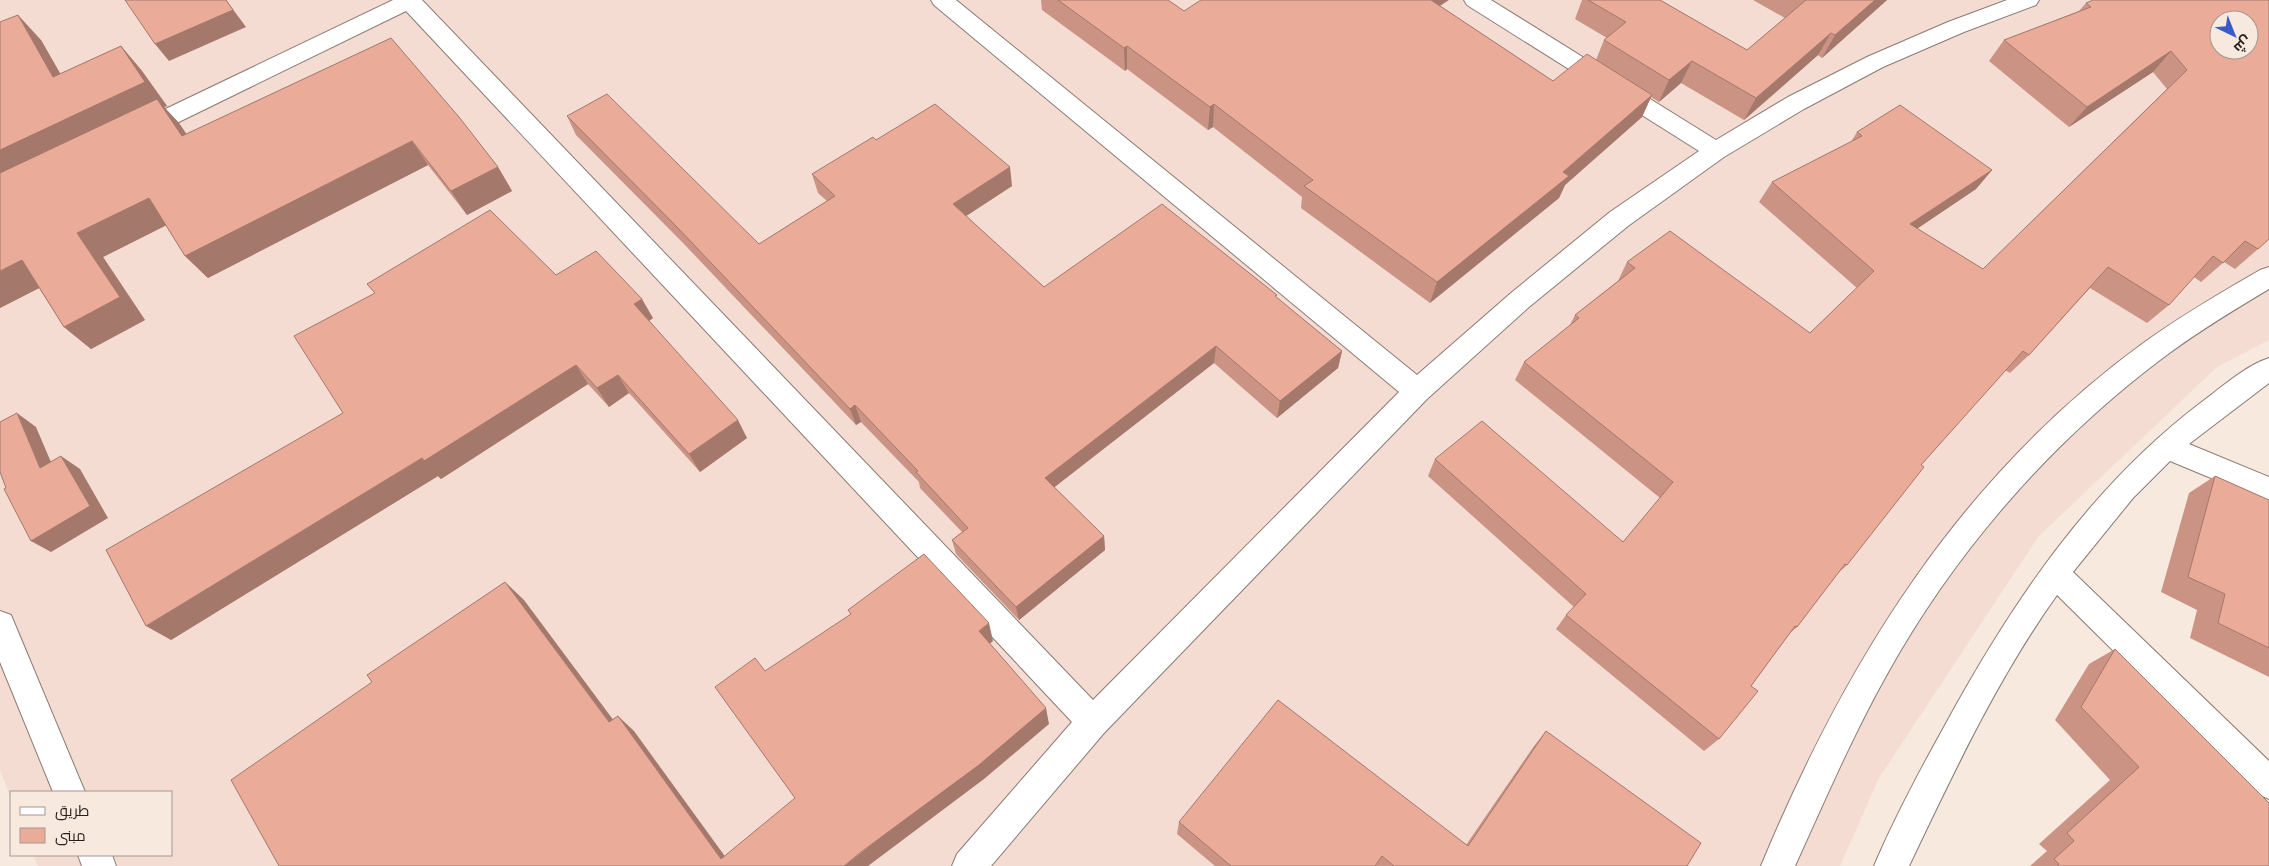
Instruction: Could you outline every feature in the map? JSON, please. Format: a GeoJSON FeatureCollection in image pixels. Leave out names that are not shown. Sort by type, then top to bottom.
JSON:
{"type":"FeatureCollection","features":[{"type":"Feature","properties":{"kind":"street"},"geometry":{"type":"LineString","coordinates":[[116,143],[410,0],[1093,722]]}},
{"type":"Feature","properties":{"kind":"street"},"geometry":{"type":"LineString","coordinates":[[942,0],[1417,391]]}},
{"type":"Feature","properties":{"kind":"street"},"geometry":{"type":"LineString","coordinates":[[1475,0],[1716,151]]}},
{"type":"Feature","properties":{"kind":"street"},"geometry":{"type":"LineString","coordinates":[[970,866],[1093,722],[1417,391],[1520,300],[1619,219],[1716,151],[1796,103],[1875,62],[1956,27],[2028,0]]}},
{"type":"Feature","properties":{"kind":"street"},"geometry":{"type":"LineString","coordinates":[[1778,866],[1832,749],[1876,664],[1922,589],[1972,522],[2023,463],[2078,411],[2159,346],[2243,291],[2269,277]]}},
{"type":"Feature","properties":{"kind":"street"},"geometry":{"type":"LineString","coordinates":[[1891,866],[1941,762],[1998,663],[2054,574],[2090,528],[2127,486],[2166,447],[2203,416],[2269,369]]}},
{"type":"Feature","properties":{"kind":"street"},"geometry":{"type":"LineString","coordinates":[[2166,447],[2269,490]]}},
{"type":"Feature","properties":{"kind":"street"},"geometry":{"type":"LineString","coordinates":[[2054,574],[2269,783]]}},
{"type":"Feature","properties":{"kind":"street"},"geometry":{"type":"LineString","coordinates":[[0,625],[69,791]]}},
{"type":"Feature","properties":{"kind":"shaded area"},"geometry":{"type":"Polygon","coordinates":[[[0,0],[2269,0],[2269,340],[2217,367],[2039,536],[1879,778],[1840,866],[38,866],[33,856],[172,856],[172,791],[10,791],[10,796],[0,770],[0,0]]]}},
{"type":"Feature","properties":{"kind":"building"},"geometry":{"type":"Polygon","coordinates":[[[125,0],[226,0],[233,10],[155,44],[125,0]]]}},
{"type":"Feature","properties":{"kind":"building"},"geometry":{"type":"Polygon","coordinates":[[[1058,0],[1168,0],[1184,11],[1201,0],[1431,0],[1553,81],[1587,54],[1652,95],[1563,172],[1569,176],[1437,282],[1304,186],[1313,180],[1214,104],[1210,107],[1127,46],[1124,48],[1058,0]]]}},
{"type":"Feature","properties":{"kind":"building"},"geometry":{"type":"Polygon","coordinates":[[[1588,0],[1660,0],[1747,50],[1806,0],[1875,0],[1835,35],[1831,33],[1756,98],[1692,61],[1669,80],[1604,40],[1626,22],[1588,0]]]}},
{"type":"Feature","properties":{"kind":"building"},"geometry":{"type":"Polygon","coordinates":[[[2093,0],[2269,0],[2269,239],[2258,249],[2245,241],[2223,263],[2213,256],[2169,305],[2108,267],[2029,355],[2023,351],[1921,465],[1924,467],[1847,565],[1845,564],[1797,627],[1795,626],[1751,686],[1758,691],[1719,739],[1566,615],[1586,594],[1435,459],[1482,421],[1623,542],[1673,482],[1524,362],[1579,318],[1575,315],[1635,268],[1627,262],[1670,231],[1810,333],[1874,271],[1772,182],[1862,136],[1857,132],[1900,105],[1992,170],[1910,224],[1983,269],[2187,70],[2171,51],[2087,107],[2004,40],[2091,7],[2086,3],[2093,0]]]}},
{"type":"Feature","properties":{"kind":"building"},"geometry":{"type":"Polygon","coordinates":[[[18,15],[53,77],[121,46],[145,82],[0,150],[0,22],[18,15]]]}},
{"type":"Feature","properties":{"kind":"building"},"geometry":{"type":"Polygon","coordinates":[[[391,38],[459,117],[498,167],[451,191],[412,141],[185,256],[149,198],[77,233],[120,297],[64,327],[22,260],[0,271],[0,173],[157,99],[182,136],[391,38]]]}},
{"type":"Feature","properties":{"kind":"building"},"geometry":{"type":"Polygon","coordinates":[[[607,94],[759,244],[835,196],[812,174],[873,137],[876,140],[935,104],[1010,167],[953,204],[1044,287],[1162,204],[1277,295],[1275,296],[1342,351],[1280,401],[1216,346],[1045,478],[1104,536],[1016,607],[952,540],[968,528],[916,472],[918,471],[855,405],[850,409],[676,226],[567,116],[607,94]]]}},
{"type":"Feature","properties":{"kind":"building"},"geometry":{"type":"Polygon","coordinates":[[[490,210],[556,275],[596,251],[642,299],[634,304],[738,420],[689,454],[618,375],[597,388],[576,365],[424,461],[422,458],[146,626],[106,550],[343,413],[294,336],[375,293],[367,284],[490,210]]]}},
{"type":"Feature","properties":{"kind":"building"},"geometry":{"type":"Polygon","coordinates":[[[17,413],[40,468],[61,456],[90,506],[31,541],[4,489],[6,488],[0,472],[0,422],[17,413]]]}},
{"type":"Feature","properties":{"kind":"building"},"geometry":{"type":"Polygon","coordinates":[[[2215,476],[2269,500],[2269,648],[2218,623],[2225,594],[2188,577],[2215,476]]]}},
{"type":"Feature","properties":{"kind":"building"},"geometry":{"type":"Polygon","coordinates":[[[924,554],[989,623],[979,631],[1046,708],[979,765],[844,866],[279,866],[231,780],[372,682],[367,675],[505,582],[609,722],[618,716],[721,859],[795,798],[715,687],[755,658],[765,671],[851,614],[848,610],[924,554]]]}},
{"type":"Feature","properties":{"kind":"building"},"geometry":{"type":"Polygon","coordinates":[[[2115,649],[2269,803],[2269,866],[2057,866],[2059,864],[2054,859],[2074,841],[2067,833],[2139,767],[2081,707],[2115,649]]]}},
{"type":"Feature","properties":{"kind":"building"},"geometry":{"type":"Polygon","coordinates":[[[1278,700],[1468,846],[1546,731],[1701,843],[1687,866],[1394,866],[1382,856],[1375,866],[1231,866],[1179,822],[1278,700]]]}}]}
